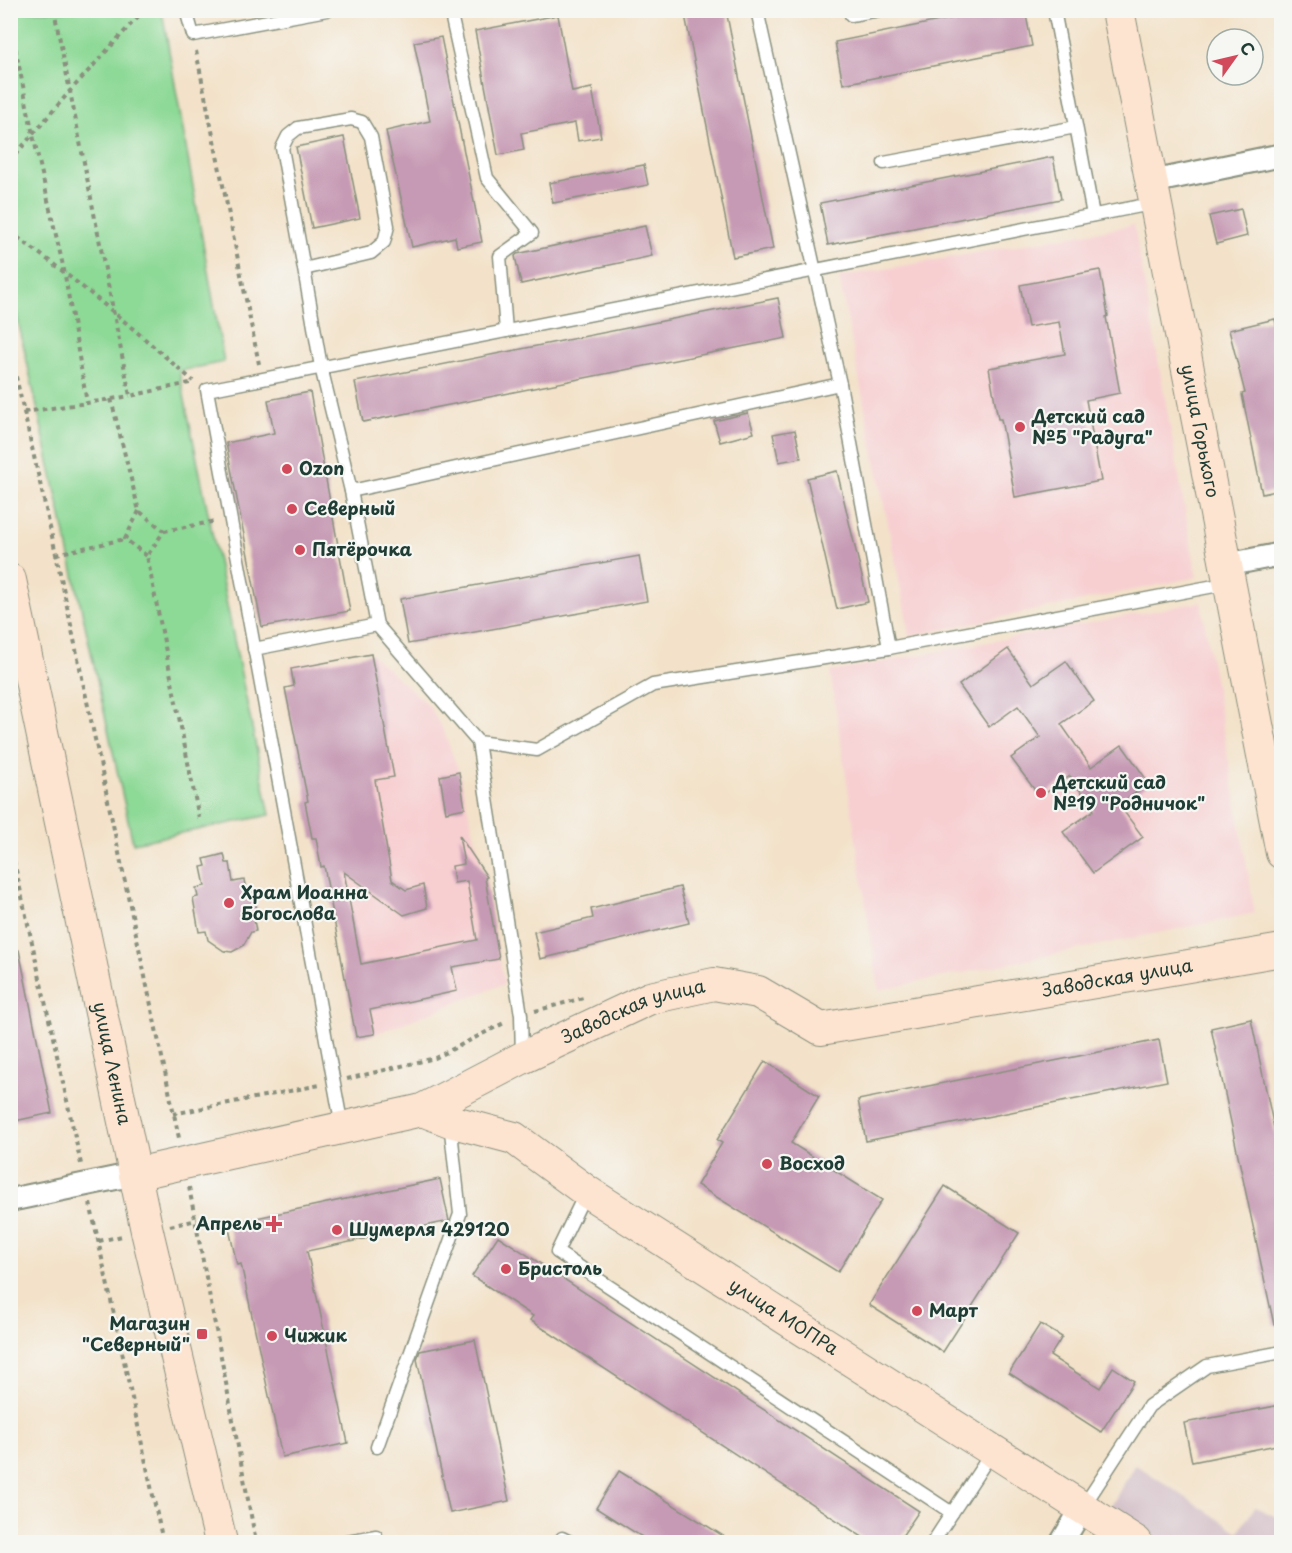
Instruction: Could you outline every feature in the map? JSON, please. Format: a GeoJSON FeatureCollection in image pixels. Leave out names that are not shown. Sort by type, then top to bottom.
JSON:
{"type":"FeatureCollection","features":[{"type":"Feature","properties":{"kind":"street","name":"улица Горького"},"geometry":{"type":"LineString","coordinates":[[1118,10],[1281,853]]}},
{"type":"Feature","properties":{"kind":"street"},"geometry":{"type":"LineString","coordinates":[[1153,192],[1281,155]]}},
{"type":"Feature","properties":{"kind":"street"},"geometry":{"type":"LineString","coordinates":[[1228,574],[1281,554]]}},
{"type":"Feature","properties":{"kind":"street","name":"улица Ленина"},"geometry":{"type":"LineString","coordinates":[[10,580],[135,1174],[171,1338],[221,1542]]}},
{"type":"Feature","properties":{"kind":"street","name":"Заводская улица"},"geometry":{"type":"LineString","coordinates":[[135,1174],[342,1128],[436,1116],[522,1058],[650,998],[714,984],[758,993],[821,1029],[1281,950]]}},
{"type":"Feature","properties":{"kind":"street","name":"улица МОПРа"},"geometry":{"type":"LineString","coordinates":[[436,1116],[514,1138],[586,1191],[1136,1542]]}},
{"type":"Feature","properties":{"kind":"street"},"geometry":{"type":"LineString","coordinates":[[10,1200],[135,1174]]}},
{"type":"Feature","properties":{"kind":"street"},"geometry":{"type":"LineString","coordinates":[[1062,1542],[1083,1507]]}},
{"type":"Feature","properties":{"kind":"lane"},"geometry":{"type":"LineString","coordinates":[[186,10],[193,35],[265,16],[327,10]]}},
{"type":"Feature","properties":{"kind":"lane"},"geometry":{"type":"LineString","coordinates":[[450,10],[487,178],[532,233],[500,256],[506,331]]}},
{"type":"Feature","properties":{"kind":"lane"},"geometry":{"type":"LineString","coordinates":[[757,10],[813,271],[840,384],[890,648]]}},
{"type":"Feature","properties":{"kind":"lane"},"geometry":{"type":"LineString","coordinates":[[851,15],[879,10]]}},
{"type":"Feature","properties":{"kind":"lane"},"geometry":{"type":"LineString","coordinates":[[1054,10],[1093,215]]}},
{"type":"Feature","properties":{"kind":"lane"},"geometry":{"type":"LineString","coordinates":[[304,269],[370,253],[384,242],[388,226],[371,138],[362,122],[351,119],[298,128],[288,136],[282,148],[321,368],[351,491],[377,625],[478,742],[521,1015],[522,1058]]}},
{"type":"Feature","properties":{"kind":"lane"},"geometry":{"type":"LineString","coordinates":[[884,163],[1076,127]]}},
{"type":"Feature","properties":{"kind":"lane"},"geometry":{"type":"LineString","coordinates":[[342,1128],[207,390],[1093,215],[1153,192]]}},
{"type":"Feature","properties":{"kind":"lane"},"geometry":{"type":"LineString","coordinates":[[351,491],[840,384]]}},
{"type":"Feature","properties":{"kind":"lane"},"geometry":{"type":"LineString","coordinates":[[478,742],[537,750],[653,685],[890,648],[1228,574]]}},
{"type":"Feature","properties":{"kind":"lane"},"geometry":{"type":"LineString","coordinates":[[254,649],[377,625]]}},
{"type":"Feature","properties":{"kind":"lane"},"geometry":{"type":"LineString","coordinates":[[377,1447],[460,1214],[436,1116]]}},
{"type":"Feature","properties":{"kind":"lane"},"geometry":{"type":"LineString","coordinates":[[586,1191],[557,1252],[952,1513]]}},
{"type":"Feature","properties":{"kind":"lane"},"geometry":{"type":"LineString","coordinates":[[1083,1507],[1149,1406],[1207,1366],[1281,1352]]}},
{"type":"Feature","properties":{"kind":"lane"},"geometry":{"type":"LineString","coordinates":[[933,1542],[993,1451]]}},
{"type":"Feature","properties":{"kind":"lane"},"geometry":{"type":"LineString","coordinates":[[342,1542],[376,1536],[378,1542]]}},
{"type":"Feature","properties":{"kind":"path"},"geometry":{"type":"LineString","coordinates":[[54,10],[130,396]]}},
{"type":"Feature","properties":{"kind":"path"},"geometry":{"type":"LineString","coordinates":[[10,161],[144,10]]}},
{"type":"Feature","properties":{"kind":"path"},"geometry":{"type":"LineString","coordinates":[[10,22],[64,270],[87,403]]}},
{"type":"Feature","properties":{"kind":"path"},"geometry":{"type":"LineString","coordinates":[[193,35],[262,379]]}},
{"type":"Feature","properties":{"kind":"path"},"geometry":{"type":"LineString","coordinates":[[10,232],[64,270],[113,309],[194,382],[207,390]]}},
{"type":"Feature","properties":{"kind":"path"},"geometry":{"type":"LineString","coordinates":[[10,350],[56,554],[196,1220],[256,1542]]}},
{"type":"Feature","properties":{"kind":"path"},"geometry":{"type":"LineString","coordinates":[[24,412],[130,396],[194,382]]}},
{"type":"Feature","properties":{"kind":"path"},"geometry":{"type":"LineString","coordinates":[[111,399],[139,511],[164,531]]}},
{"type":"Feature","properties":{"kind":"path"},"geometry":{"type":"LineString","coordinates":[[125,539],[139,511]]}},
{"type":"Feature","properties":{"kind":"path"},"geometry":{"type":"LineString","coordinates":[[147,556],[164,531],[231,518]]}},
{"type":"Feature","properties":{"kind":"path"},"geometry":{"type":"LineString","coordinates":[[56,554],[125,539],[147,556],[199,818]]}},
{"type":"Feature","properties":{"kind":"shaded area","name":"Детский сад №5 \"Радуга\""},"geometry":{"type":"Polygon","coordinates":[[[1134,225],[1197,577],[910,636],[839,277],[1134,225]]]}},
{"type":"Feature","properties":{"kind":"shaded area","name":"Детский сад №19 \"Родничок\""},"geometry":{"type":"Polygon","coordinates":[[[1201,602],[1255,913],[879,990],[830,672],[1201,602]]]}},
{"type":"Feature","properties":{"kind":"shaded area"},"geometry":{"type":"Polygon","coordinates":[[[371,654],[429,706],[444,732],[459,772],[484,873],[504,984],[375,1034],[356,1037],[324,867],[321,867],[316,838],[312,838],[285,688],[294,686],[290,665],[371,654]]]}},
{"type":"Feature","properties":{"kind":"shaded area"},"geometry":{"type":"Polygon","coordinates":[[[1135,1464],[1238,1532],[1255,1507],[1281,1519],[1281,1542],[1162,1542],[1110,1508],[1135,1464]]]}},
{"type":"Feature","properties":{"kind":"green space"},"geometry":{"type":"Polygon","coordinates":[[[10,11],[162,11],[224,362],[179,371],[270,815],[133,843],[11,289],[10,11]]]}},
{"type":"Feature","properties":{"kind":"building"},"geometry":{"type":"Polygon","coordinates":[[[684,10],[726,10],[773,249],[733,257],[684,10]]]}},
{"type":"Feature","properties":{"kind":"building"},"geometry":{"type":"Polygon","coordinates":[[[993,10],[1025,10],[1032,46],[843,84],[835,42],[993,10]]]}},
{"type":"Feature","properties":{"kind":"building"},"geometry":{"type":"Polygon","coordinates":[[[558,15],[572,92],[592,88],[601,137],[578,141],[575,123],[521,133],[524,150],[498,155],[475,31],[558,15]]]}},
{"type":"Feature","properties":{"kind":"building"},"geometry":{"type":"Polygon","coordinates":[[[441,37],[482,242],[457,247],[455,237],[412,247],[386,131],[430,121],[414,42],[441,37]]]}},
{"type":"Feature","properties":{"kind":"building"},"geometry":{"type":"Polygon","coordinates":[[[344,137],[360,218],[312,228],[296,147],[344,137]]]}},
{"type":"Feature","properties":{"kind":"building"},"geometry":{"type":"Polygon","coordinates":[[[1053,157],[1061,199],[828,245],[820,203],[1053,157]]]}},
{"type":"Feature","properties":{"kind":"building"},"geometry":{"type":"Polygon","coordinates":[[[644,165],[648,185],[553,203],[549,183],[644,165]]]}},
{"type":"Feature","properties":{"kind":"building"},"geometry":{"type":"Polygon","coordinates":[[[1241,209],[1247,236],[1216,244],[1209,216],[1241,209]]]}},
{"type":"Feature","properties":{"kind":"building"},"geometry":{"type":"Polygon","coordinates":[[[645,226],[652,256],[521,284],[515,256],[517,254],[645,226]]]}},
{"type":"Feature","properties":{"kind":"building"},"geometry":{"type":"Polygon","coordinates":[[[1100,270],[1120,393],[1086,400],[1101,481],[1015,497],[989,368],[1065,354],[1059,322],[1028,327],[1020,285],[1100,270]]]}},
{"type":"Feature","properties":{"kind":"building"},"geometry":{"type":"Polygon","coordinates":[[[778,298],[786,338],[363,422],[355,382],[778,298]]]}},
{"type":"Feature","properties":{"kind":"building"},"geometry":{"type":"Polygon","coordinates":[[[1275,319],[1281,347],[1281,490],[1262,494],[1242,394],[1245,393],[1229,330],[1275,319]]]}},
{"type":"Feature","properties":{"kind":"building"},"geometry":{"type":"Polygon","coordinates":[[[310,392],[350,611],[262,627],[226,443],[274,433],[268,400],[310,392]]]}},
{"type":"Feature","properties":{"kind":"building"},"geometry":{"type":"Polygon","coordinates":[[[748,413],[754,433],[720,442],[714,421],[748,413]]]}},
{"type":"Feature","properties":{"kind":"building"},"geometry":{"type":"Polygon","coordinates":[[[795,430],[801,458],[779,462],[773,434],[795,430]]]}},
{"type":"Feature","properties":{"kind":"building"},"geometry":{"type":"Polygon","coordinates":[[[837,471],[868,602],[837,609],[807,478],[837,471]]]}},
{"type":"Feature","properties":{"kind":"building"},"geometry":{"type":"Polygon","coordinates":[[[639,556],[647,601],[408,644],[400,599],[639,556]]]}},
{"type":"Feature","properties":{"kind":"building"},"geometry":{"type":"Polygon","coordinates":[[[1008,649],[1033,684],[1066,661],[1094,701],[1061,724],[1091,767],[1122,745],[1149,783],[1119,805],[1143,837],[1093,873],[1063,832],[1094,810],[1070,776],[1040,797],[1011,758],[1040,737],[1018,706],[989,727],[959,685],[1008,649]]]}},
{"type":"Feature","properties":{"kind":"building"},"geometry":{"type":"Polygon","coordinates":[[[371,654],[394,777],[375,780],[392,880],[406,890],[423,885],[427,908],[404,915],[344,872],[361,964],[477,940],[467,881],[454,883],[452,866],[464,864],[459,835],[487,877],[485,878],[499,959],[452,967],[457,991],[370,1010],[375,1034],[356,1037],[324,866],[321,867],[316,838],[312,838],[305,802],[308,801],[285,688],[294,686],[291,669],[371,654]]]}},
{"type":"Feature","properties":{"kind":"building"},"geometry":{"type":"Polygon","coordinates":[[[459,772],[465,808],[446,812],[440,776],[459,772]]]}},
{"type":"Feature","properties":{"kind":"building","name":"Храм Иоанна Богослова"},"geometry":{"type":"Polygon","coordinates":[[[224,854],[226,863],[230,863],[233,882],[244,880],[246,890],[252,889],[259,919],[254,920],[256,931],[251,932],[243,946],[232,952],[224,951],[208,940],[206,931],[199,932],[193,898],[198,897],[196,888],[205,886],[201,867],[206,866],[204,859],[224,854]]]}},
{"type":"Feature","properties":{"kind":"building"},"geometry":{"type":"Polygon","coordinates":[[[680,887],[689,923],[540,959],[534,932],[593,918],[591,909],[680,887]]]}},
{"type":"Feature","properties":{"kind":"building"},"geometry":{"type":"Polygon","coordinates":[[[19,950],[52,1113],[10,1122],[10,951],[19,950]]]}},
{"type":"Feature","properties":{"kind":"building"},"geometry":{"type":"Polygon","coordinates":[[[1251,1019],[1281,1161],[1281,1324],[1274,1325],[1211,1028],[1251,1019]]]}},
{"type":"Feature","properties":{"kind":"building"},"geometry":{"type":"Polygon","coordinates":[[[1159,1040],[1167,1081],[866,1141],[858,1100],[1159,1040]]]}},
{"type":"Feature","properties":{"kind":"building","name":"Восход"},"geometry":{"type":"Polygon","coordinates":[[[765,1061],[819,1096],[791,1143],[882,1200],[838,1272],[697,1185],[722,1143],[717,1140],[765,1061]]]}},
{"type":"Feature","properties":{"kind":"building"},"geometry":{"type":"Polygon","coordinates":[[[440,1179],[449,1221],[307,1251],[348,1443],[282,1457],[241,1264],[237,1265],[228,1224],[440,1179]]]}},
{"type":"Feature","properties":{"kind":"building"},"geometry":{"type":"Polygon","coordinates":[[[945,1186],[1019,1233],[943,1352],[869,1305],[945,1186]]]}},
{"type":"Feature","properties":{"kind":"building"},"geometry":{"type":"Polygon","coordinates":[[[498,1236],[919,1511],[898,1542],[870,1542],[530,1320],[533,1316],[472,1276],[498,1236]]]}},
{"type":"Feature","properties":{"kind":"building"},"geometry":{"type":"Polygon","coordinates":[[[1040,1324],[1062,1337],[1050,1356],[1100,1388],[1113,1367],[1134,1381],[1101,1432],[1009,1373],[1040,1324]]]}},
{"type":"Feature","properties":{"kind":"building"},"geometry":{"type":"Polygon","coordinates":[[[475,1340],[509,1501],[450,1513],[417,1359],[420,1351],[475,1340]]]}},
{"type":"Feature","properties":{"kind":"building"},"geometry":{"type":"Polygon","coordinates":[[[1281,1405],[1281,1444],[1192,1462],[1184,1423],[1281,1405]]]}},
{"type":"Feature","properties":{"kind":"building"},"geometry":{"type":"Polygon","coordinates":[[[619,1471],[733,1542],[650,1542],[596,1508],[619,1471]]]}},
{"type":"Feature","properties":{"kind":"place","name":"Детский сад №5 \"Радуга\""},"geometry":{"type":"Point","coordinates":[1020,427]}},
{"type":"Feature","properties":{"kind":"place","name":"Ozon"},"geometry":{"type":"Point","coordinates":[287,469]}},
{"type":"Feature","properties":{"kind":"place","name":"Северный"},"geometry":{"type":"Point","coordinates":[292,509]}},
{"type":"Feature","properties":{"kind":"place","name":"Пятёрочка"},"geometry":{"type":"Point","coordinates":[300,550]}},
{"type":"Feature","properties":{"kind":"place","name":"Детский сад №19 \"Родничок\""},"geometry":{"type":"Point","coordinates":[1041,793]}},
{"type":"Feature","properties":{"kind":"place","name":"Храм Иоанна Богослова"},"geometry":{"type":"Point","coordinates":[229,903]}},
{"type":"Feature","properties":{"kind":"place","name":"Восход"},"geometry":{"type":"Point","coordinates":[767,1164]}},
{"type":"Feature","properties":{"kind":"place","name":"Апрель"},"geometry":{"type":"Point","coordinates":[274,1224]}},
{"type":"Feature","properties":{"kind":"place","name":"Шумерля 429120"},"geometry":{"type":"Point","coordinates":[337,1230]}},
{"type":"Feature","properties":{"kind":"place","name":"Бристоль"},"geometry":{"type":"Point","coordinates":[506,1269]}},
{"type":"Feature","properties":{"kind":"place","name":"Март"},"geometry":{"type":"Point","coordinates":[917,1311]}},
{"type":"Feature","properties":{"kind":"place","name":"Магазин \"Северный\""},"geometry":{"type":"Point","coordinates":[202,1334]}},
{"type":"Feature","properties":{"kind":"place","name":"Чижик"},"geometry":{"type":"Point","coordinates":[272,1336]}}]}
